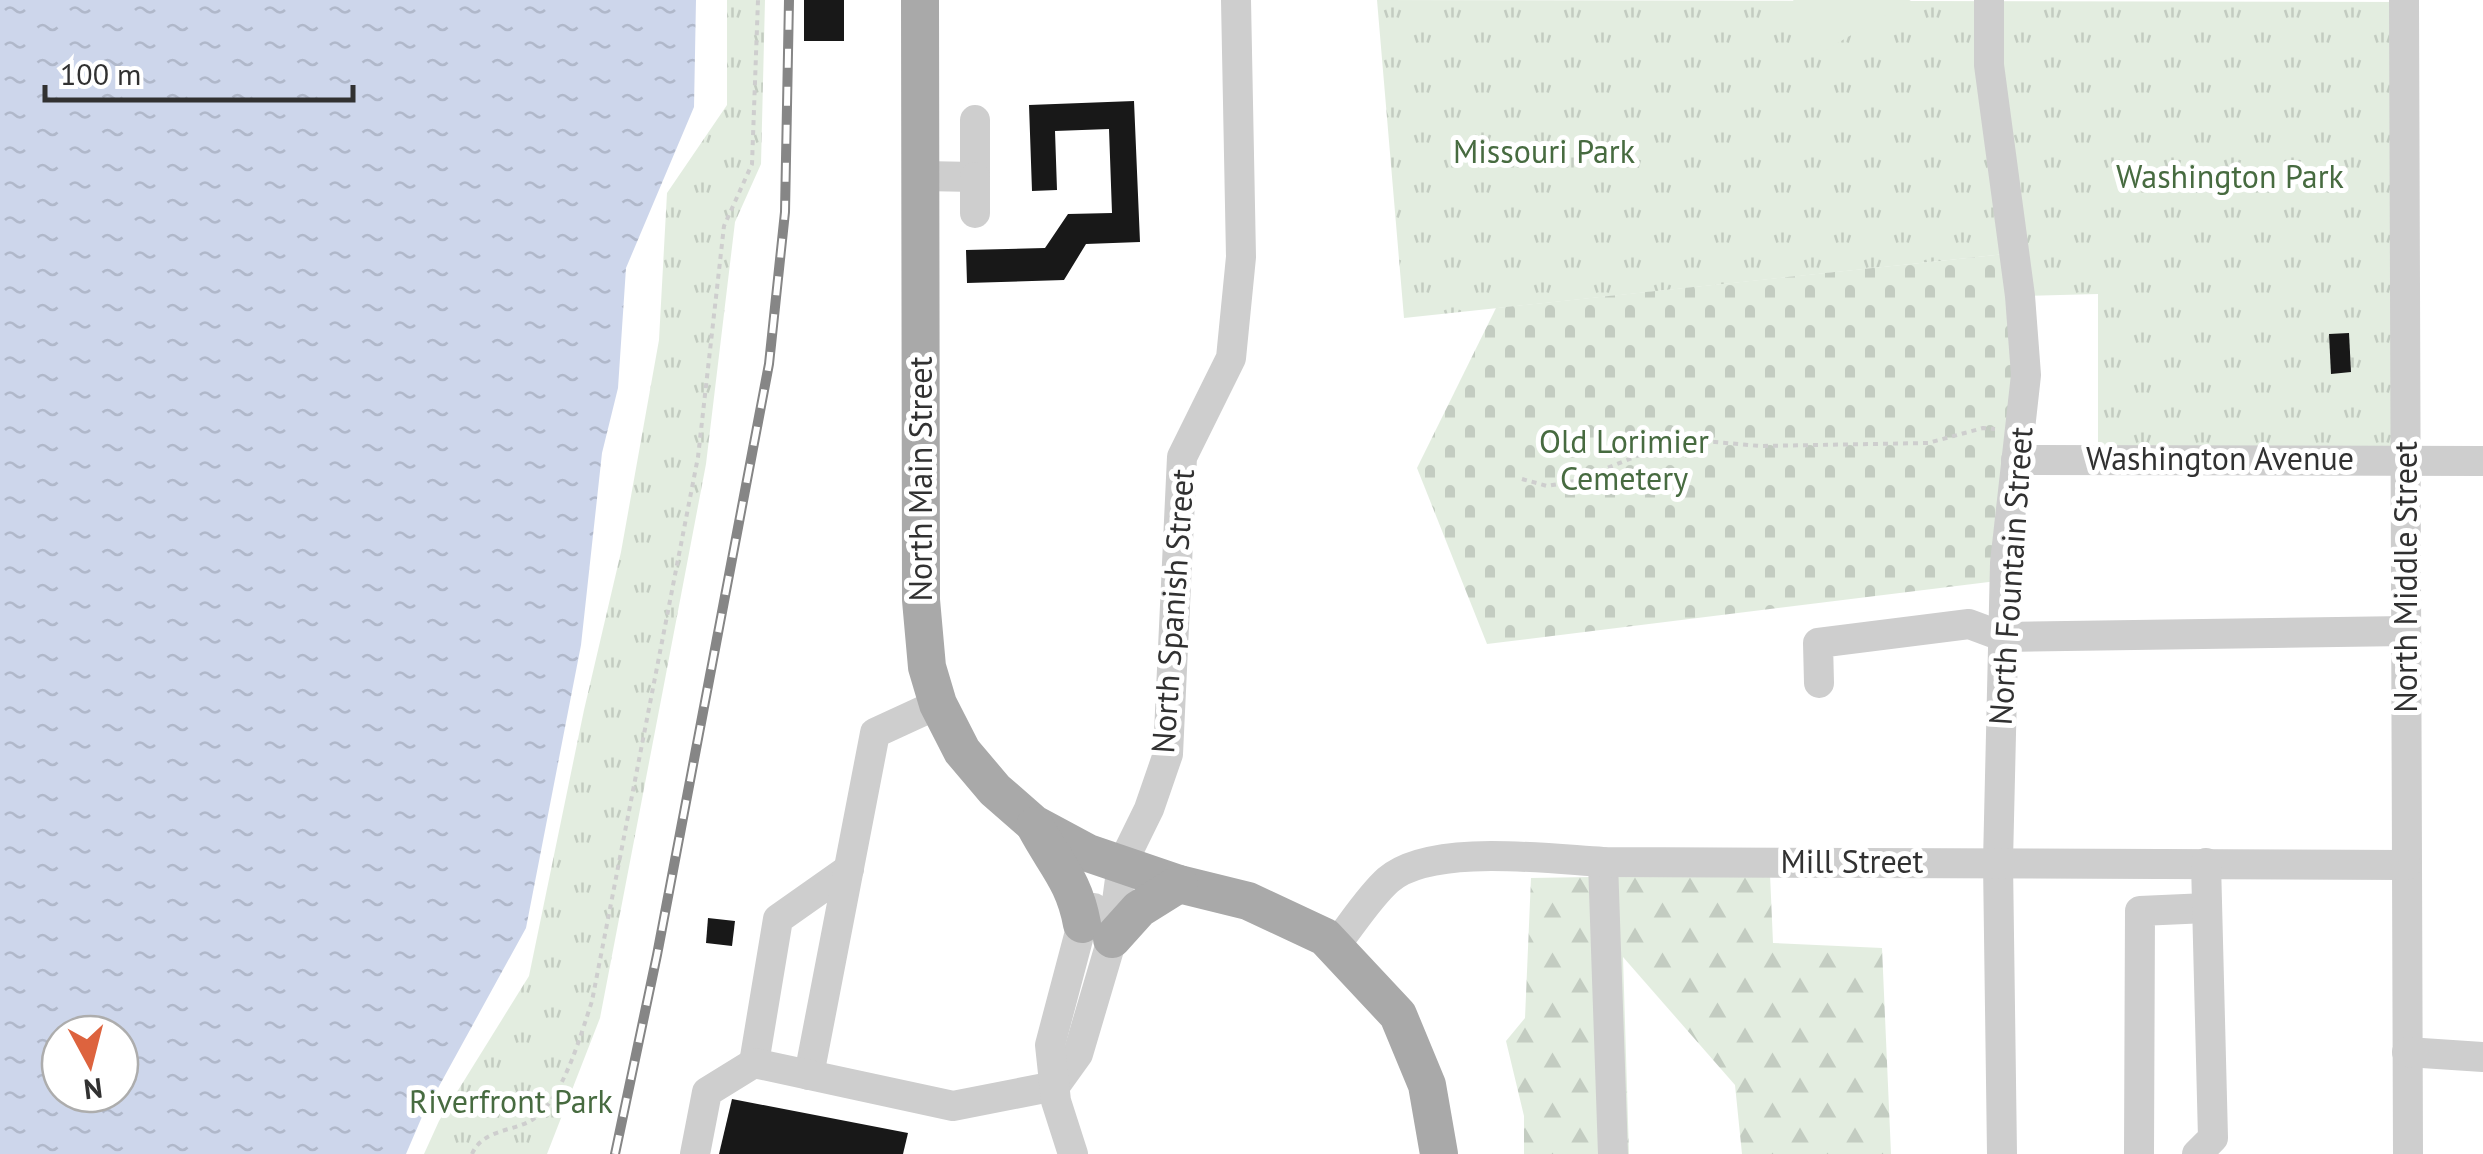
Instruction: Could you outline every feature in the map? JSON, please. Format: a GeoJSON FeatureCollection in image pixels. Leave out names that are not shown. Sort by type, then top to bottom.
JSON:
{"type":"FeatureCollection","features":[{"type":"Feature","properties":{"kind":"main road","name":"North Main Street"},"geometry":{"type":"LineString","coordinates":[[920,0],[921,600],[927,666],[938,704],[962,752],[995,790],[1034,824],[1120,871],[1248,902],[1324,937],[1398,1015],[1427,1085],[1439,1154]]}},
{"type":"Feature","properties":{"kind":"main road"},"geometry":{"type":"LineString","coordinates":[[1034,824],[1097,932],[1179,884]]}},
{"type":"Feature","properties":{"kind":"street","name":"North Spanish Street"},"geometry":{"type":"LineString","coordinates":[[1097,932],[1168,754],[1182,458],[1231,358],[1241,257],[1236,0]]}},
{"type":"Feature","properties":{"kind":"street","name":"North Fountain Street"},"geometry":{"type":"LineString","coordinates":[[1989,0],[1988,65],[2026,375],[2006,563],[1998,862],[2002,1154]]}},
{"type":"Feature","properties":{"kind":"street","name":"North Middle Street"},"geometry":{"type":"LineString","coordinates":[[2404,0],[2408,1154]]}},
{"type":"Feature","properties":{"kind":"street"},"geometry":{"type":"LineString","coordinates":[[975,213],[976,120]]}},
{"type":"Feature","properties":{"kind":"street"},"geometry":{"type":"LineString","coordinates":[[923,176],[976,177]]}},
{"type":"Feature","properties":{"kind":"street","name":"Washington Avenue"},"geometry":{"type":"LineString","coordinates":[[2018,445],[2483,461]]}},
{"type":"Feature","properties":{"kind":"street"},"geometry":{"type":"LineString","coordinates":[[1819,682],[1818,643],[1969,624],[2004,636],[2406,631]]}},
{"type":"Feature","properties":{"kind":"street"},"geometry":{"type":"LineString","coordinates":[[809,1075],[875,733],[938,704]]}},
{"type":"Feature","properties":{"kind":"street","name":"Mill Street"},"geometry":{"type":"LineString","coordinates":[[1334,947],[1390,878],[1432,860],[1483,856],[1603,862],[2406,864]]}},
{"type":"Feature","properties":{"kind":"street"},"geometry":{"type":"LineString","coordinates":[[1603,862],[1613,1154]]}},
{"type":"Feature","properties":{"kind":"street"},"geometry":{"type":"LineString","coordinates":[[2197,1154],[2213,1138],[2206,863]]}},
{"type":"Feature","properties":{"kind":"street"},"geometry":{"type":"LineString","coordinates":[[754,1062],[778,919],[849,869]]}},
{"type":"Feature","properties":{"kind":"street"},"geometry":{"type":"LineString","coordinates":[[2139,1154],[2140,911],[2207,908]]}},
{"type":"Feature","properties":{"kind":"street"},"geometry":{"type":"LineString","coordinates":[[1073,1154],[1060,1122],[1050,1046],[1097,932]]}},
{"type":"Feature","properties":{"kind":"street"},"geometry":{"type":"LineString","coordinates":[[2407,1052],[2483,1057]]}},
{"type":"Feature","properties":{"kind":"street"},"geometry":{"type":"LineString","coordinates":[[695,1154],[707,1092],[754,1062],[953,1106],[1055,1086]]}},
{"type":"Feature","properties":{"kind":"path"},"geometry":{"type":"LineString","coordinates":[[472,1154],[476,1145],[494,1133],[533,1119],[553,1098],[578,1044],[592,1000],[698,458],[724,226],[752,164],[758,0]]}},
{"type":"Feature","properties":{"kind":"path"},"geometry":{"type":"LineString","coordinates":[[1522,480],[1546,486],[1575,481],[1669,444],[1928,443],[1983,428],[2018,445]]}},
{"type":"Feature","properties":{"kind":"green space","name":"Riverfront Park"},"geometry":{"type":"Polygon","coordinates":[[[727,0],[765,0],[761,164],[735,222],[706,464],[600,1018],[547,1154],[424,1154],[439,1121],[529,976],[621,552],[659,340],[667,193],[727,105],[727,0]]]}},
{"type":"Feature","properties":{"kind":"green space"},"geometry":{"type":"Polygon","coordinates":[[[1377,0],[2404,2],[2406,459],[2098,459],[2098,294],[2020,296],[2015,253],[1404,318],[1377,0]]]}},
{"type":"Feature","properties":{"kind":"green space"},"geometry":{"type":"Polygon","coordinates":[[[1793,0],[1911,0],[1824,51],[1793,0]]]}},
{"type":"Feature","properties":{"kind":"green space","name":"Old Lorimier Cemetery"},"geometry":{"type":"Polygon","coordinates":[[[2014,253],[2026,375],[2005,580],[1487,644],[1417,468],[1496,308],[2014,253]]]}},
{"type":"Feature","properties":{"kind":"green space"},"geometry":{"type":"Polygon","coordinates":[[[1770,874],[1773,943],[1882,948],[1891,1154],[1742,1154],[1735,1085],[1623,957],[1629,1154],[1524,1154],[1524,1116],[1506,1041],[1525,1018],[1531,878],[1770,874]]]}},
{"type":"Feature","properties":{"kind":"water"},"geometry":{"type":"Polygon","coordinates":[[[0,0],[696,0],[694,107],[626,268],[618,388],[602,453],[581,645],[526,928],[421,1119],[406,1154],[0,1154],[0,0]]]}},
{"type":"Feature","properties":{"kind":"building"},"geometry":{"type":"Polygon","coordinates":[[[804,0],[844,0],[844,41],[804,41],[804,0]]]}},
{"type":"Feature","properties":{"kind":"building"},"geometry":{"type":"Polygon","coordinates":[[[1134,101],[1140,242],[1086,244],[1064,280],[967,283],[966,250],[1045,248],[1068,214],[1112,213],[1109,129],[1055,131],[1057,190],[1032,191],[1029,105],[1134,101]]]}},
{"type":"Feature","properties":{"kind":"building"},"geometry":{"type":"Polygon","coordinates":[[[2349,333],[2351,372],[2331,374],[2329,334],[2349,333]]]}},
{"type":"Feature","properties":{"kind":"building"},"geometry":{"type":"Polygon","coordinates":[[[708,918],[735,921],[732,946],[706,943],[708,918]]]}},
{"type":"Feature","properties":{"kind":"building"},"geometry":{"type":"Polygon","coordinates":[[[732,1099],[908,1133],[903,1154],[719,1154],[732,1099]]]}},
{"type":"Feature","properties":{"kind":"railway"},"geometry":{"type":"LineString","coordinates":[[615,1154],[657,955],[769,364],[785,212],[789,0]]}},
{"type":"Feature","properties":{"kind":"park label","name":"Missouri Park"},"geometry":{"type":"Point","coordinates":[1544,152]}},
{"type":"Feature","properties":{"kind":"park label","name":"Washington Park"},"geometry":{"type":"Point","coordinates":[2230,177]}}]}
